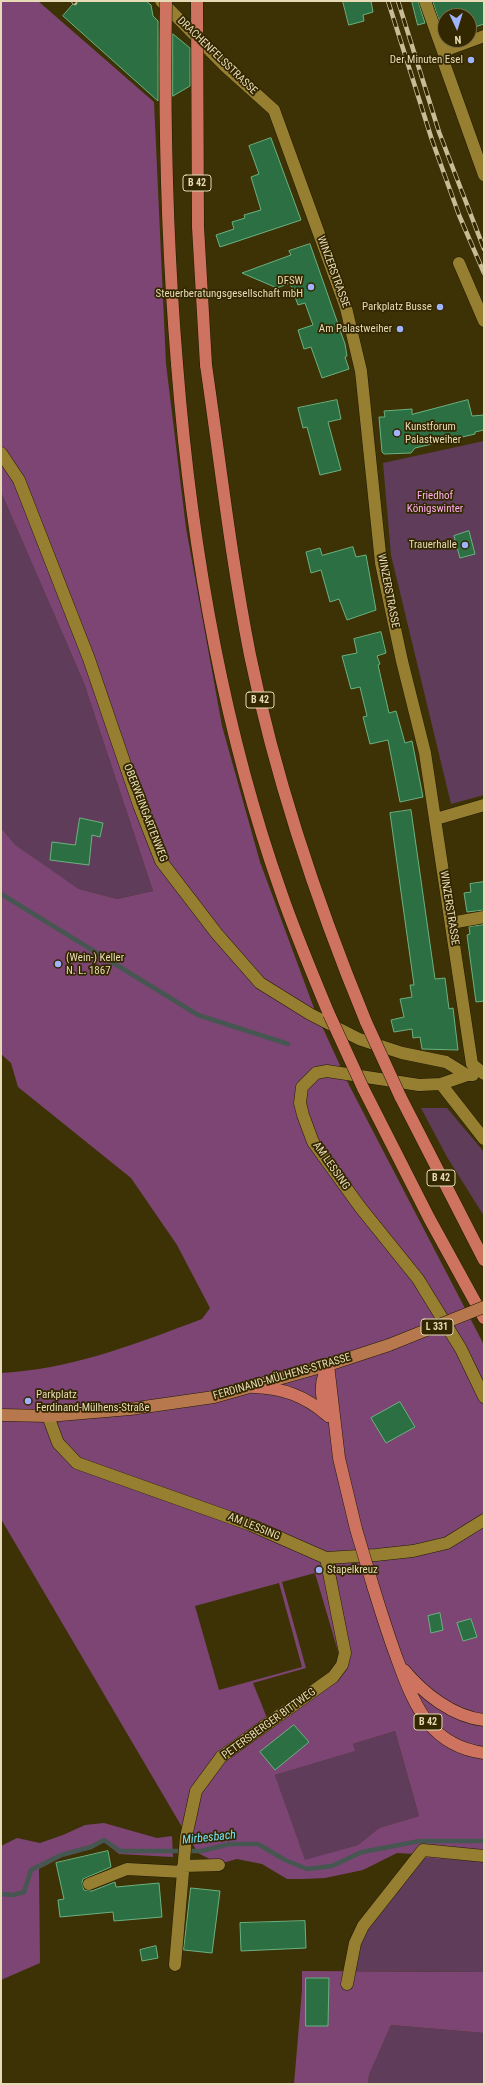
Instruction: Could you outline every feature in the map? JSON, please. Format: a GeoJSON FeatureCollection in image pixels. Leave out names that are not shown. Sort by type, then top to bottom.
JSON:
{"type":"FeatureCollection","features":[{"type":"Feature","properties":{"kind":"highway","name":"B 42"},"geometry":{"type":"LineString","coordinates":[[166,1],[166,167],[172,315],[189,491],[209,617],[222,679],[256,814],[280,890],[329,1014],[363,1088],[429,1218],[484,1318]]}},
{"type":"Feature","properties":{"kind":"highway","name":"B 42"},"geometry":{"type":"LineString","coordinates":[[197,1],[198,226],[206,365],[240,600],[264,713],[284,791],[312,881],[366,1022],[400,1096],[484,1260]]}},
{"type":"Feature","properties":{"kind":"highway","name":"B 42"},"geometry":{"type":"LineString","coordinates":[[328,1366],[322,1380],[321,1393],[327,1415],[335,1434]]}},
{"type":"Feature","properties":{"kind":"highway","name":"B 42"},"geometry":{"type":"LineString","coordinates":[[328,1366],[335,1434],[344,1482],[373,1586],[412,1700],[437,1732],[452,1742],[484,1753]]}},
{"type":"Feature","properties":{"kind":"highway"},"geometry":{"type":"LineString","coordinates":[[254,1387],[270,1387],[301,1396],[327,1415]]}},
{"type":"Feature","properties":{"kind":"highway","name":"B 42"},"geometry":{"type":"LineString","coordinates":[[399,1664],[412,1681],[444,1705],[461,1714],[484,1720]]}},
{"type":"Feature","properties":{"kind":"main road","name":"FERDINAND-MÜLHENS-STRASSE"},"geometry":{"type":"LineString","coordinates":[[1,1415],[48,1416],[130,1409],[214,1397],[328,1366],[389,1345],[484,1308]]}},
{"type":"Feature","properties":{"kind":"street","name":"DRACHENFELSSTRASSE"},"geometry":{"type":"LineString","coordinates":[[161,1],[225,66],[274,110]]}},
{"type":"Feature","properties":{"kind":"street"},"geometry":{"type":"LineString","coordinates":[[425,1],[444,54],[444,63],[484,175]]}},
{"type":"Feature","properties":{"kind":"street"},"geometry":{"type":"LineString","coordinates":[[444,54],[449,49],[484,36]]}},
{"type":"Feature","properties":{"kind":"street","name":"WINZERSTRASSE"},"geometry":{"type":"LineString","coordinates":[[274,110],[346,308],[361,371],[382,563],[402,661],[425,753],[472,1064],[484,1076]]}},
{"type":"Feature","properties":{"kind":"street"},"geometry":{"type":"LineString","coordinates":[[459,263],[484,321]]}},
{"type":"Feature","properties":{"kind":"street","name":"OBERWEINGARTENWEG"},"geometry":{"type":"LineString","coordinates":[[1,453],[19,480],[89,658],[139,805],[161,861],[217,934],[260,983],[310,1014],[359,1039],[402,1053],[446,1062],[467,1075]]}},
{"type":"Feature","properties":{"kind":"street"},"geometry":{"type":"LineString","coordinates":[[436,819],[484,805]]}},
{"type":"Feature","properties":{"kind":"street"},"geometry":{"type":"LineString","coordinates":[[451,923],[484,917]]}},
{"type":"Feature","properties":{"kind":"street","name":"AM LESSING"},"geometry":{"type":"LineString","coordinates":[[484,1076],[467,1075],[441,1084],[419,1085],[327,1071],[316,1073],[302,1087],[300,1103],[302,1115],[313,1142],[360,1207],[418,1279],[462,1349],[484,1397]]}},
{"type":"Feature","properties":{"kind":"street"},"geometry":{"type":"LineString","coordinates":[[441,1084],[484,1139]]}},
{"type":"Feature","properties":{"kind":"street","name":"AM LESSING"},"geometry":{"type":"LineString","coordinates":[[48,1416],[58,1443],[77,1463],[251,1525],[326,1558],[406,1552],[447,1543],[484,1520]]}},
{"type":"Feature","properties":{"kind":"street","name":"PETERSBERGER BITTWEG"},"geometry":{"type":"LineString","coordinates":[[175,1965],[186,1837],[196,1791],[221,1757],[333,1678],[342,1665],[345,1652],[326,1558]]}},
{"type":"Feature","properties":{"kind":"street"},"geometry":{"type":"LineString","coordinates":[[347,1984],[355,1943],[363,1926],[424,1850],[484,1856]]}},
{"type":"Feature","properties":{"kind":"street"},"geometry":{"type":"LineString","coordinates":[[89,1884],[127,1869],[183,1865],[219,1865]]}},
{"type":"Feature","properties":{"kind":"green space","name":"Friedhof Königswinter"},"geometry":{"type":"Polygon","coordinates":[[[484,441],[484,795],[451,804],[391,555],[383,463],[484,441]]]}},
{"type":"Feature","properties":{"kind":"green space"},"geometry":{"type":"Polygon","coordinates":[[[1,492],[84,683],[153,891],[117,899],[79,889],[14,845],[1,828],[1,492]]]}},
{"type":"Feature","properties":{"kind":"green space"},"geometry":{"type":"Polygon","coordinates":[[[421,1108],[447,1108],[484,1152],[484,1216],[447,1157],[421,1108]]]}},
{"type":"Feature","properties":{"kind":"green space"},"geometry":{"type":"Polygon","coordinates":[[[395,1731],[419,1816],[379,1828],[358,1845],[305,1861],[275,1775],[354,1751],[353,1744],[395,1731]]]}},
{"type":"Feature","properties":{"kind":"green space"},"geometry":{"type":"Polygon","coordinates":[[[422,1858],[484,1862],[484,1972],[356,1971],[359,1944],[366,1929],[422,1858]]]}},
{"type":"Feature","properties":{"kind":"green space"},"geometry":{"type":"Polygon","coordinates":[[[391,2025],[484,2033],[484,2084],[368,2084],[369,2075],[391,2025]]]}},
{"type":"Feature","properties":{"kind":"shaded area"},"geometry":{"type":"Polygon","coordinates":[[[1,1],[38,1],[154,102],[166,364],[186,528],[222,726],[260,862],[315,1011],[349,1085],[484,1345],[484,1862],[422,1858],[415,1854],[397,1853],[363,1870],[325,1878],[287,1879],[262,1864],[237,1859],[219,1864],[198,1853],[1,1519],[1,1373],[28,1371],[79,1361],[103,1354],[202,1319],[210,1308],[177,1245],[131,1178],[18,1087],[11,1063],[1,1054],[1,828],[15,845],[79,889],[117,899],[153,891],[84,683],[1,492],[1,1]],[[315,1573],[282,1582],[306,1668],[253,1683],[269,1723],[342,1665],[315,1573]],[[279,1583],[195,1606],[219,1690],[302,1667],[279,1583]],[[395,1731],[353,1744],[355,1751],[275,1775],[305,1860],[358,1845],[379,1828],[419,1816],[395,1731]]]}},
{"type":"Feature","properties":{"kind":"shaded area"},"geometry":{"type":"Polygon","coordinates":[[[104,1823],[157,1838],[172,1836],[173,1857],[119,1854],[104,1842],[91,1849],[62,1857],[39,1869],[40,1963],[1,1980],[1,1846],[17,1838],[40,1843],[85,1825],[104,1823]]]}},
{"type":"Feature","properties":{"kind":"shaded area"},"geometry":{"type":"Polygon","coordinates":[[[302,1971],[484,1972],[484,2033],[391,2025],[369,2075],[368,2084],[294,2084],[302,1990],[302,1971]]]}},
{"type":"Feature","properties":{"kind":"building"},"geometry":{"type":"Polygon","coordinates":[[[76,1],[146,1],[151,5],[153,16],[158,21],[158,101],[63,16],[76,1]]]}},
{"type":"Feature","properties":{"kind":"building"},"geometry":{"type":"Polygon","coordinates":[[[343,1],[371,1],[373,12],[363,15],[364,21],[349,25],[343,1]]]}},
{"type":"Feature","properties":{"kind":"building"},"geometry":{"type":"Polygon","coordinates":[[[412,1],[418,1],[425,23],[418,25],[412,1]]]}},
{"type":"Feature","properties":{"kind":"building"},"geometry":{"type":"Polygon","coordinates":[[[433,1],[484,1],[484,24],[477,26],[477,8],[437,8],[437,13],[433,1]]]}},
{"type":"Feature","properties":{"kind":"building"},"geometry":{"type":"Polygon","coordinates":[[[173,34],[190,48],[190,86],[173,96],[173,34]]]}},
{"type":"Feature","properties":{"kind":"building"},"geometry":{"type":"Polygon","coordinates":[[[271,138],[301,220],[220,247],[216,235],[234,229],[232,222],[245,218],[244,215],[261,210],[251,177],[259,174],[249,146],[271,138]]]}},
{"type":"Feature","properties":{"kind":"building"},"geometry":{"type":"Polygon","coordinates":[[[310,244],[345,344],[347,356],[345,357],[349,369],[322,378],[311,347],[304,349],[298,330],[313,325],[305,303],[298,305],[290,283],[277,288],[242,273],[291,255],[289,251],[310,244]]]}},
{"type":"Feature","properties":{"kind":"building"},"geometry":{"type":"Polygon","coordinates":[[[337,400],[341,419],[328,422],[341,470],[320,475],[307,427],[303,428],[298,408],[337,400]]]}},
{"type":"Feature","properties":{"kind":"building"},"geometry":{"type":"Polygon","coordinates":[[[468,400],[472,416],[484,415],[484,430],[475,432],[475,434],[415,448],[411,453],[384,454],[382,452],[379,417],[385,417],[384,411],[412,409],[412,414],[468,400]]]}},
{"type":"Feature","properties":{"kind":"building","name":"Trauerhalle"},"geometry":{"type":"Polygon","coordinates":[[[469,531],[475,554],[460,558],[454,536],[469,531]]]}},
{"type":"Feature","properties":{"kind":"building"},"geometry":{"type":"Polygon","coordinates":[[[353,547],[356,557],[366,555],[376,610],[347,620],[339,599],[330,602],[321,570],[311,573],[306,552],[320,548],[322,555],[353,547]]]}},
{"type":"Feature","properties":{"kind":"building"},"geometry":{"type":"Polygon","coordinates":[[[381,632],[386,653],[377,656],[380,664],[378,665],[389,713],[396,711],[405,743],[412,741],[423,797],[400,802],[388,740],[370,744],[363,717],[367,716],[360,687],[351,689],[342,656],[357,653],[354,639],[381,632]]]}},
{"type":"Feature","properties":{"kind":"building"},"geometry":{"type":"Polygon","coordinates":[[[411,810],[435,979],[445,978],[449,1009],[453,1008],[458,1050],[422,1049],[420,1037],[413,1038],[412,1029],[394,1032],[391,1020],[404,1017],[400,999],[412,997],[410,985],[414,985],[390,813],[411,810]]]}},
{"type":"Feature","properties":{"kind":"building"},"geometry":{"type":"Polygon","coordinates":[[[80,818],[103,823],[100,837],[92,835],[89,865],[50,860],[52,842],[75,845],[80,818]]]}},
{"type":"Feature","properties":{"kind":"building"},"geometry":{"type":"Polygon","coordinates":[[[484,882],[484,910],[467,912],[464,893],[471,892],[470,884],[484,882]]]}},
{"type":"Feature","properties":{"kind":"building"},"geometry":{"type":"Polygon","coordinates":[[[484,925],[484,1001],[476,1002],[467,935],[470,934],[469,927],[484,925]]]}},
{"type":"Feature","properties":{"kind":"building"},"geometry":{"type":"Polygon","coordinates":[[[400,1402],[415,1427],[386,1443],[371,1418],[400,1402]]]}},
{"type":"Feature","properties":{"kind":"building"},"geometry":{"type":"Polygon","coordinates":[[[440,1613],[443,1630],[431,1633],[428,1616],[440,1613]]]}},
{"type":"Feature","properties":{"kind":"building"},"geometry":{"type":"Polygon","coordinates":[[[471,1619],[477,1637],[463,1641],[457,1623],[471,1619]]]}},
{"type":"Feature","properties":{"kind":"building"},"geometry":{"type":"Polygon","coordinates":[[[294,1725],[309,1742],[275,1770],[260,1752],[294,1725]]]}},
{"type":"Feature","properties":{"kind":"building"},"geometry":{"type":"Polygon","coordinates":[[[108,1851],[111,1867],[83,1879],[82,1883],[84,1890],[92,1891],[115,1882],[116,1887],[159,1883],[162,1917],[114,1921],[113,1912],[60,1917],[58,1900],[64,1899],[56,1863],[108,1851]]]}},
{"type":"Feature","properties":{"kind":"building"},"geometry":{"type":"Polygon","coordinates":[[[191,1888],[220,1891],[212,1953],[184,1950],[191,1888]]]}},
{"type":"Feature","properties":{"kind":"building"},"geometry":{"type":"Polygon","coordinates":[[[305,1921],[306,1948],[241,1951],[240,1923],[305,1921]]]}},
{"type":"Feature","properties":{"kind":"building"},"geometry":{"type":"Polygon","coordinates":[[[156,1946],[158,1958],[142,1961],[140,1950],[156,1946]]]}},
{"type":"Feature","properties":{"kind":"building"},"geometry":{"type":"Polygon","coordinates":[[[306,1978],[329,1978],[328,2026],[306,2026],[306,1978]]]}},
{"type":"Feature","properties":{"kind":"waterway"},"geometry":{"type":"LineString","coordinates":[[1,894],[198,1015],[288,1044]]}},
{"type":"Feature","properties":{"kind":"waterway","name":"Mirbesbach"},"geometry":{"type":"LineString","coordinates":[[1,1894],[13,1895],[24,1892],[31,1870],[61,1855],[91,1847],[104,1840],[120,1851],[201,1851],[230,1844],[258,1844],[285,1860],[307,1869],[332,1866],[362,1852],[420,1841],[484,1841]]}},
{"type":"Feature","properties":{"kind":"railway"},"geometry":{"type":"LineString","coordinates":[[388,1],[432,140],[459,215],[484,273]]}},
{"type":"Feature","properties":{"kind":"railway"},"geometry":{"type":"LineString","coordinates":[[398,1],[439,132],[484,249]]}},
{"type":"Feature","properties":{"kind":"place","name":"Der Minuten Esel"},"geometry":{"type":"Point","coordinates":[471,60]}},
{"type":"Feature","properties":{"kind":"place","name":"DFSW Steuerberatungsgesellschaft mbH"},"geometry":{"type":"Point","coordinates":[311,287]}},
{"type":"Feature","properties":{"kind":"place","name":"Parkplatz Busse"},"geometry":{"type":"Point","coordinates":[440,307]}},
{"type":"Feature","properties":{"kind":"place","name":"Am Palastweiher"},"geometry":{"type":"Point","coordinates":[400,329]}},
{"type":"Feature","properties":{"kind":"place","name":"Kunstforum Palastweiher"},"geometry":{"type":"Point","coordinates":[397,433]}},
{"type":"Feature","properties":{"kind":"place","name":"Trauerhalle"},"geometry":{"type":"Point","coordinates":[465,545]}},
{"type":"Feature","properties":{"kind":"place","name":"(Wein-) Keller N. L. 1867"},"geometry":{"type":"Point","coordinates":[58,964]}},
{"type":"Feature","properties":{"kind":"place","name":"Parkplatz Ferdinand-Mülhens-Straße"},"geometry":{"type":"Point","coordinates":[28,1401]}},
{"type":"Feature","properties":{"kind":"place","name":"Stapelkreuz"},"geometry":{"type":"Point","coordinates":[319,1570]}}]}
